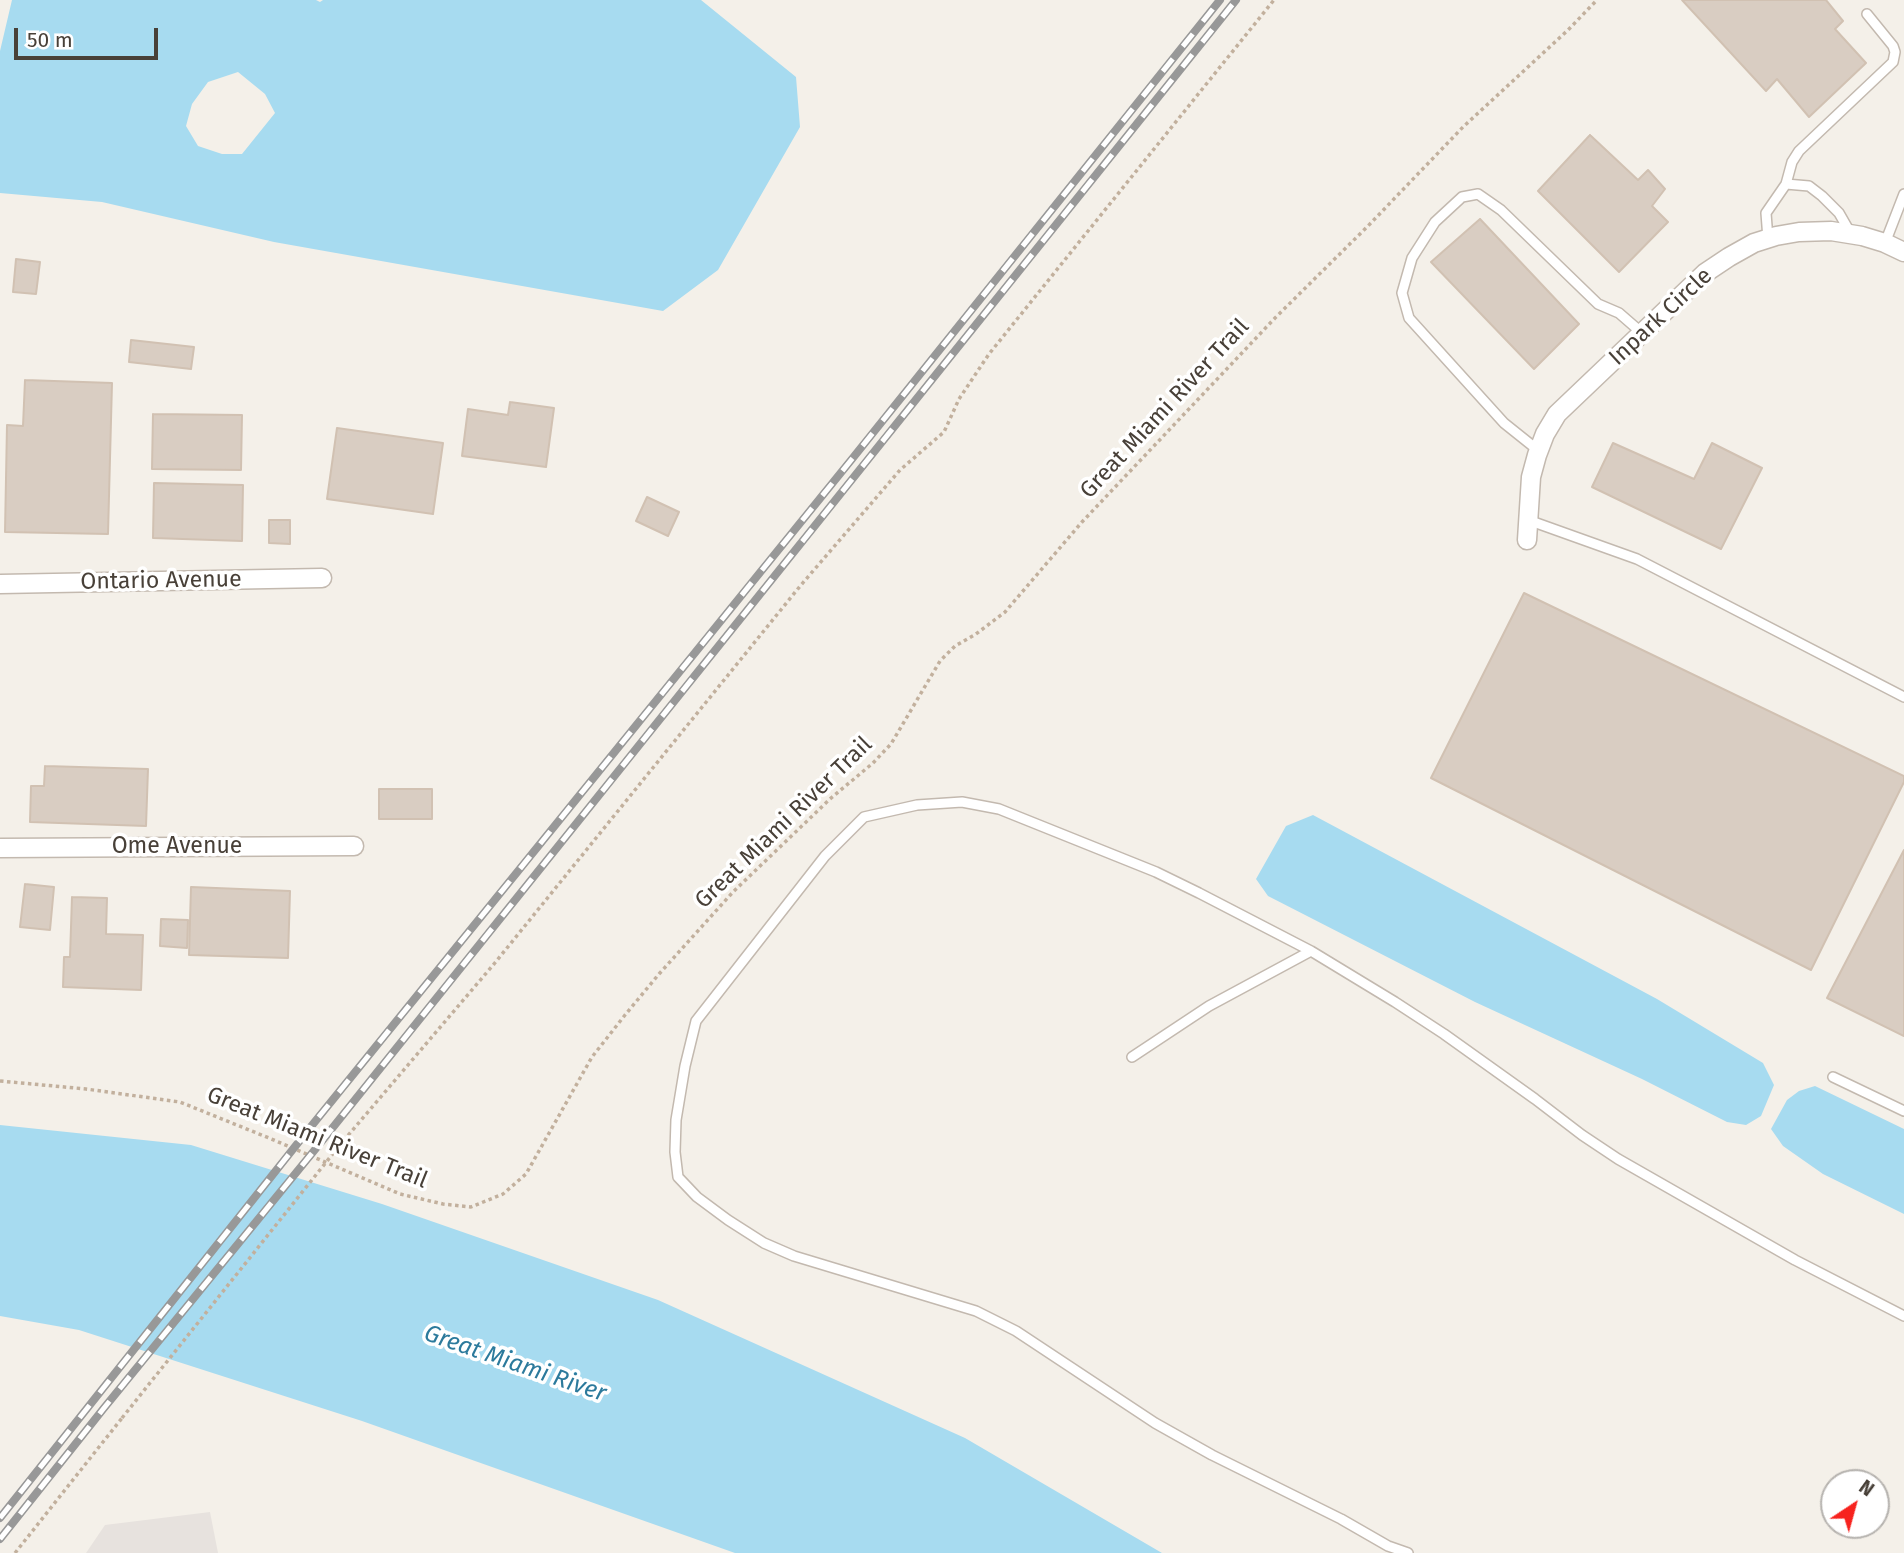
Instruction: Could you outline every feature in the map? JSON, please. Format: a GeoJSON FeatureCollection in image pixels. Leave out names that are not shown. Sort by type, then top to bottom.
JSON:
{"type":"FeatureCollection","features":[{"type":"Feature","properties":{"kind":"street","name":"Inpark Circle"},"geometry":{"type":"LineString","coordinates":[[1527,540],[1531,477],[1545,434],[1557,414],[1705,273],[1754,243],[1799,232],[1831,231],[1851,234],[1885,243],[1904,252]]}},
{"type":"Feature","properties":{"kind":"street","name":"Ontario Avenue"},"geometry":{"type":"LineString","coordinates":[[0,584],[322,578]]}},
{"type":"Feature","properties":{"kind":"street","name":"Ome Avenue"},"geometry":{"type":"LineString","coordinates":[[0,848],[354,846]]}},
{"type":"Feature","properties":{"kind":"lane"},"geometry":{"type":"LineString","coordinates":[[1768,239],[1766,213],[1786,184],[1792,162],[1799,151],[1893,62],[1893,46],[1867,14]]}},
{"type":"Feature","properties":{"kind":"lane"},"geometry":{"type":"LineString","coordinates":[[1786,184],[1809,186],[1839,213],[1851,234]]}},
{"type":"Feature","properties":{"kind":"lane"},"geometry":{"type":"LineString","coordinates":[[1539,451],[1504,423],[1409,318],[1402,293],[1412,258],[1435,222],[1462,197],[1478,194],[1501,210],[1598,304],[1619,313],[1642,333]]}},
{"type":"Feature","properties":{"kind":"lane"},"geometry":{"type":"LineString","coordinates":[[1885,243],[1904,194]]}},
{"type":"Feature","properties":{"kind":"lane"},"geometry":{"type":"LineString","coordinates":[[1528,520],[1637,559],[1904,697]]}},
{"type":"Feature","properties":{"kind":"lane"},"geometry":{"type":"LineString","coordinates":[[1408,1553],[1388,1546],[1212,1455],[1125,1404],[1016,1331],[976,1311],[794,1256],[764,1242],[697,1197],[678,1177],[675,1152],[676,1120],[696,1021],[825,856],[864,817],[917,805],[962,802],[999,809],[1156,872],[1311,951],[1444,1034],[1618,1159],[1904,1317]]}},
{"type":"Feature","properties":{"kind":"lane"},"geometry":{"type":"LineString","coordinates":[[1132,1057],[1209,1006],[1311,951]]}},
{"type":"Feature","properties":{"kind":"lane"},"geometry":{"type":"LineString","coordinates":[[1833,1077],[1904,1111]]}},
{"type":"Feature","properties":{"kind":"path"},"geometry":{"type":"LineString","coordinates":[[15,1553],[339,1146],[494,964],[801,584],[900,470],[944,432],[959,399],[989,354],[1274,0]]}},
{"type":"Feature","properties":{"kind":"path","name":"Great Miami River Trail"},"geometry":{"type":"LineString","coordinates":[[0,1082],[86,1089],[180,1102],[400,1194],[443,1204],[471,1207],[503,1195],[526,1174],[592,1057],[625,1015],[733,892],[891,744],[940,661],[955,646],[1005,612],[1082,522],[1266,327],[1463,127],[1597,0]]}},
{"type":"Feature","properties":{"kind":"shaded area"},"geometry":{"type":"Polygon","coordinates":[[[210,1512],[218,1553],[86,1553],[105,1525],[210,1512]]]}},
{"type":"Feature","properties":{"kind":"water"},"geometry":{"type":"Polygon","coordinates":[[[12,0],[701,0],[796,77],[800,127],[718,270],[663,311],[274,242],[102,202],[0,193],[0,51],[12,0]],[[238,72],[208,82],[192,104],[186,126],[198,146],[222,154],[242,154],[275,113],[265,94],[238,72]]]}},
{"type":"Feature","properties":{"kind":"water"},"geometry":{"type":"Polygon","coordinates":[[[1313,815],[1657,999],[1763,1063],[1774,1085],[1761,1116],[1746,1125],[1727,1122],[1642,1079],[1475,1002],[1268,896],[1256,879],[1286,826],[1313,815]]]}},
{"type":"Feature","properties":{"kind":"water"},"geometry":{"type":"Polygon","coordinates":[[[1815,1086],[1904,1129],[1904,1214],[1823,1174],[1783,1146],[1771,1129],[1787,1100],[1799,1091],[1815,1086]]]}},
{"type":"Feature","properties":{"kind":"water","name":"Great Miami River"},"geometry":{"type":"Polygon","coordinates":[[[0,1125],[191,1145],[382,1204],[658,1300],[965,1438],[1162,1553],[735,1553],[362,1421],[79,1330],[0,1316],[0,1125]]]}},
{"type":"Feature","properties":{"kind":"building"},"geometry":{"type":"Polygon","coordinates":[[[1682,0],[1826,0],[1843,21],[1835,29],[1866,63],[1809,117],[1777,79],[1766,91],[1682,0]]]}},
{"type":"Feature","properties":{"kind":"building"},"geometry":{"type":"Polygon","coordinates":[[[1590,135],[1638,180],[1648,170],[1665,189],[1652,206],[1668,222],[1619,272],[1538,191],[1590,135]]]}},
{"type":"Feature","properties":{"kind":"building"},"geometry":{"type":"Polygon","coordinates":[[[1480,219],[1579,324],[1534,369],[1431,262],[1480,219]]]}},
{"type":"Feature","properties":{"kind":"building"},"geometry":{"type":"Polygon","coordinates":[[[16,259],[40,262],[36,294],[13,292],[16,259]]]}},
{"type":"Feature","properties":{"kind":"building"},"geometry":{"type":"Polygon","coordinates":[[[131,340],[194,347],[191,369],[129,362],[131,340]]]}},
{"type":"Feature","properties":{"kind":"building"},"geometry":{"type":"Polygon","coordinates":[[[25,380],[112,383],[108,534],[5,532],[7,425],[23,426],[25,380]]]}},
{"type":"Feature","properties":{"kind":"building"},"geometry":{"type":"Polygon","coordinates":[[[510,402],[554,408],[546,467],[462,456],[468,409],[508,415],[510,402]]]}},
{"type":"Feature","properties":{"kind":"building"},"geometry":{"type":"Polygon","coordinates":[[[153,414],[242,415],[241,470],[152,469],[153,414]]]}},
{"type":"Feature","properties":{"kind":"building"},"geometry":{"type":"Polygon","coordinates":[[[337,428],[443,443],[433,514],[327,499],[337,428]]]}},
{"type":"Feature","properties":{"kind":"building"},"geometry":{"type":"Polygon","coordinates":[[[1613,443],[1694,479],[1712,443],[1762,468],[1721,549],[1592,487],[1613,443]]]}},
{"type":"Feature","properties":{"kind":"building"},"geometry":{"type":"Polygon","coordinates":[[[154,483],[243,485],[242,541],[153,538],[154,483]]]}},
{"type":"Feature","properties":{"kind":"building"},"geometry":{"type":"Polygon","coordinates":[[[647,497],[679,512],[668,536],[636,521],[647,497]]]}},
{"type":"Feature","properties":{"kind":"building"},"geometry":{"type":"Polygon","coordinates":[[[269,520],[290,520],[290,544],[269,543],[269,520]]]}},
{"type":"Feature","properties":{"kind":"building"},"geometry":{"type":"Polygon","coordinates":[[[1524,593],[1904,776],[1904,782],[1811,970],[1431,778],[1524,593]]]}},
{"type":"Feature","properties":{"kind":"building"},"geometry":{"type":"Polygon","coordinates":[[[45,766],[148,769],[146,826],[30,822],[31,786],[44,786],[45,766]]]}},
{"type":"Feature","properties":{"kind":"building"},"geometry":{"type":"Polygon","coordinates":[[[379,789],[432,789],[432,819],[379,819],[379,789]]]}},
{"type":"Feature","properties":{"kind":"building"},"geometry":{"type":"Polygon","coordinates":[[[1904,850],[1904,1036],[1827,998],[1904,850]]]}},
{"type":"Feature","properties":{"kind":"building"},"geometry":{"type":"Polygon","coordinates":[[[25,884],[54,887],[50,930],[20,927],[25,884]]]}},
{"type":"Feature","properties":{"kind":"building"},"geometry":{"type":"Polygon","coordinates":[[[191,887],[290,891],[288,958],[189,955],[191,887]]]}},
{"type":"Feature","properties":{"kind":"building"},"geometry":{"type":"Polygon","coordinates":[[[72,897],[107,898],[106,934],[143,935],[141,990],[63,987],[64,957],[70,957],[72,897]]]}},
{"type":"Feature","properties":{"kind":"building"},"geometry":{"type":"Polygon","coordinates":[[[161,919],[188,920],[187,948],[160,946],[161,919]]]}},
{"type":"Feature","properties":{"kind":"railway"},"geometry":{"type":"LineString","coordinates":[[0,1518],[309,1129],[1220,0]]}},
{"type":"Feature","properties":{"kind":"railway"},"geometry":{"type":"LineString","coordinates":[[0,1539],[1236,0]]}}]}
